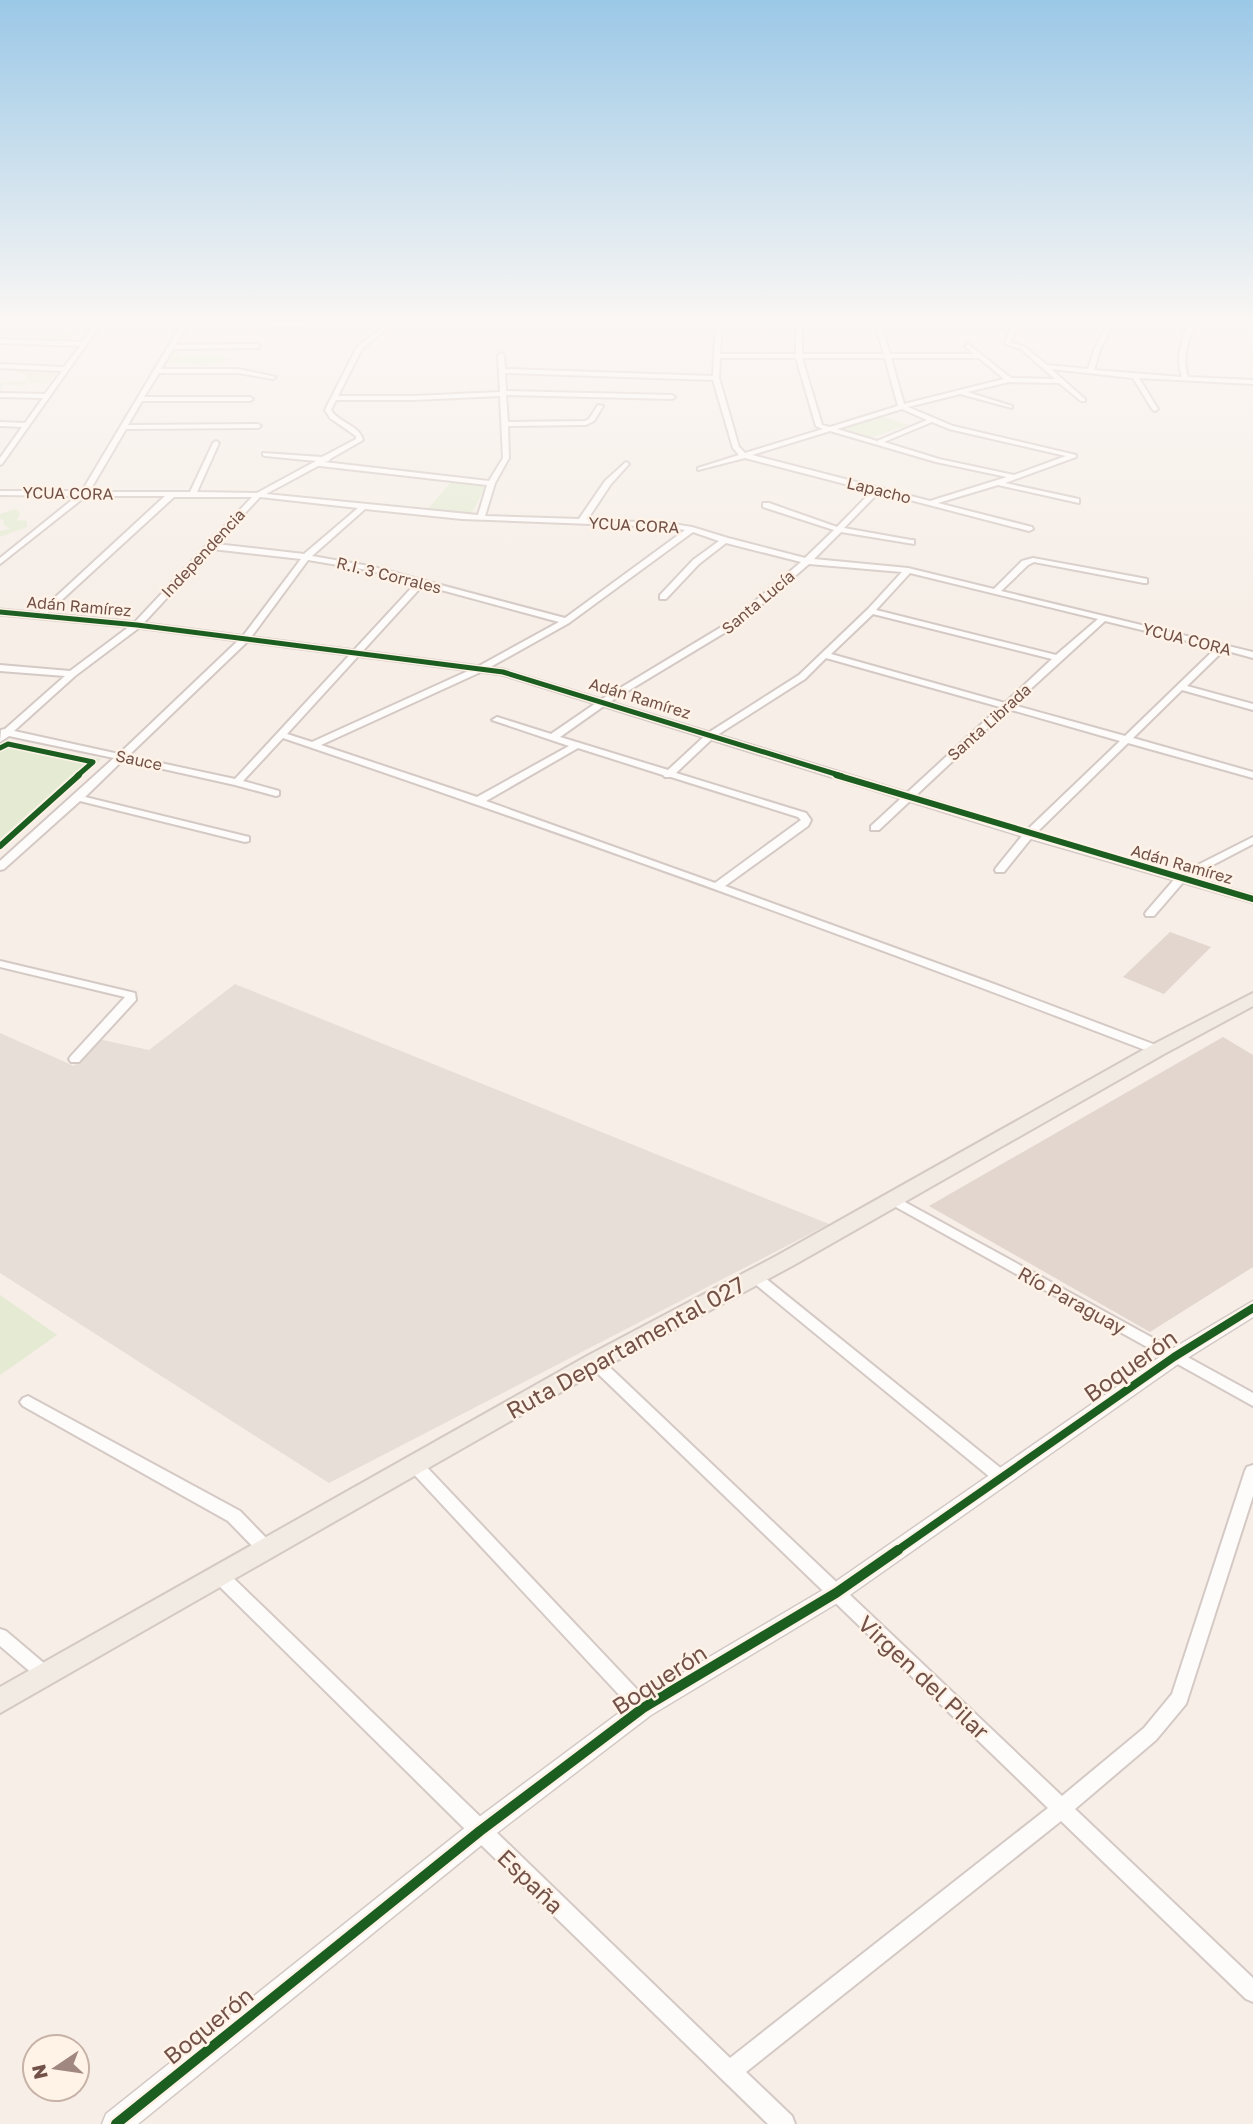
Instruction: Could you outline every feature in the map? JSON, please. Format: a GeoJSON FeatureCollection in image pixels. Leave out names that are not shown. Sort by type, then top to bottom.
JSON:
{"type":"FeatureCollection","features":[{"type":"Feature","properties":{"kind":"main road","name":"Ruta Departamental 027"},"geometry":{"type":"LineString","coordinates":[[0,1701],[596,1362],[1253,999]]}},
{"type":"Feature","properties":{"kind":"street"},"geometry":{"type":"LineString","coordinates":[[1,460],[30,420]]}},
{"type":"Feature","properties":{"kind":"street"},"geometry":{"type":"LineString","coordinates":[[0,562],[84,494],[128,420]]}},
{"type":"Feature","properties":{"kind":"street","name":"Independencia"},"geometry":{"type":"LineString","coordinates":[[3,734],[72,674],[137,625],[258,495],[353,446],[361,438],[337,420]]}},
{"type":"Feature","properties":{"kind":"street"},"geometry":{"type":"LineString","coordinates":[[481,518],[491,483],[506,458],[505,420]]}},
{"type":"Feature","properties":{"kind":"street"},"geometry":{"type":"LineString","coordinates":[[505,424],[586,423],[592,420]]}},
{"type":"Feature","properties":{"kind":"street"},"geometry":{"type":"LineString","coordinates":[[728,420],[736,448],[743,455]]}},
{"type":"Feature","properties":{"kind":"street"},"geometry":{"type":"LineString","coordinates":[[816,420],[819,426],[828,431],[938,461],[1017,477]]}},
{"type":"Feature","properties":{"kind":"street"},"geometry":{"type":"LineString","coordinates":[[700,469],[862,420]]}},
{"type":"Feature","properties":{"kind":"street"},"geometry":{"type":"LineString","coordinates":[[883,446],[880,441],[930,421],[1074,456],[1017,477],[930,503]]}},
{"type":"Feature","properties":{"kind":"street"},"geometry":{"type":"LineString","coordinates":[[0,424],[27,425]]}},
{"type":"Feature","properties":{"kind":"street"},"geometry":{"type":"LineString","coordinates":[[124,427],[258,426]]}},
{"type":"Feature","properties":{"kind":"street"},"geometry":{"type":"LineString","coordinates":[[192,495],[216,443]]}},
{"type":"Feature","properties":{"kind":"street"},"geometry":{"type":"LineString","coordinates":[[265,454],[491,483]]}},
{"type":"Feature","properties":{"kind":"street","name":"Lapacho"},"geometry":{"type":"LineString","coordinates":[[743,455],[1029,529]]}},
{"type":"Feature","properties":{"kind":"street"},"geometry":{"type":"LineString","coordinates":[[582,521],[608,482],[626,464]]}},
{"type":"Feature","properties":{"kind":"street"},"geometry":{"type":"LineString","coordinates":[[997,483],[1076,501]]}},
{"type":"Feature","properties":{"kind":"street","name":"Santa Lucía"},"geometry":{"type":"LineString","coordinates":[[553,737],[605,701],[721,634],[806,561],[876,491]]}},
{"type":"Feature","properties":{"kind":"street","name":"YCUA CORA"},"geometry":{"type":"LineString","coordinates":[[0,492],[258,495],[481,518],[650,523],[692,528],[725,540],[806,561],[908,570],[1253,655]]}},
{"type":"Feature","properties":{"kind":"street"},"geometry":{"type":"LineString","coordinates":[[39,616],[171,495]]}},
{"type":"Feature","properties":{"kind":"street"},"geometry":{"type":"LineString","coordinates":[[766,505],[837,529],[911,542]]}},
{"type":"Feature","properties":{"kind":"street"},"geometry":{"type":"LineString","coordinates":[[0,867],[78,798],[246,638],[306,557],[363,506]]}},
{"type":"Feature","properties":{"kind":"street"},"geometry":{"type":"LineString","coordinates":[[314,744],[482,668],[566,621],[692,528]]}},
{"type":"Feature","properties":{"kind":"street"},"geometry":{"type":"LineString","coordinates":[[663,597],[696,562],[725,540]]}},
{"type":"Feature","properties":{"kind":"street","name":"R.I. 3 Corrales"},"geometry":{"type":"LineString","coordinates":[[210,546],[306,557],[369,568],[566,621]]}},
{"type":"Feature","properties":{"kind":"street"},"geometry":{"type":"LineString","coordinates":[[995,592],[1026,563],[1033,560],[1144,581]]}},
{"type":"Feature","properties":{"kind":"street"},"geometry":{"type":"LineString","coordinates":[[668,775],[711,735],[802,677],[871,611],[908,570]]}},
{"type":"Feature","properties":{"kind":"street"},"geometry":{"type":"LineString","coordinates":[[237,782],[421,583]]}},
{"type":"Feature","properties":{"kind":"street"},"geometry":{"type":"LineString","coordinates":[[871,611],[1058,658]]}},
{"type":"Feature","properties":{"kind":"street","name":"Adán Ramírez"},"geometry":{"type":"LineString","coordinates":[[0,612],[246,638],[482,668],[526,677],[1029,834],[1253,899]]}},
{"type":"Feature","properties":{"kind":"street","name":"Santa Librada"},"geometry":{"type":"LineString","coordinates":[[875,828],[1104,618]]}},
{"type":"Feature","properties":{"kind":"street"},"geometry":{"type":"LineString","coordinates":[[1000,870],[1029,834],[1222,647]]}},
{"type":"Feature","properties":{"kind":"street"},"geometry":{"type":"LineString","coordinates":[[824,655],[1253,775]]}},
{"type":"Feature","properties":{"kind":"street"},"geometry":{"type":"LineString","coordinates":[[0,668],[72,674]]}},
{"type":"Feature","properties":{"kind":"street"},"geometry":{"type":"LineString","coordinates":[[1180,687],[1253,707]]}},
{"type":"Feature","properties":{"kind":"street"},"geometry":{"type":"LineString","coordinates":[[497,720],[802,815],[806,820],[717,887]]}},
{"type":"Feature","properties":{"kind":"street","name":"Sauce"},"geometry":{"type":"LineString","coordinates":[[3,734],[122,756],[276,793]]}},
{"type":"Feature","properties":{"kind":"street"},"geometry":{"type":"LineString","coordinates":[[282,735],[478,801],[717,887],[1157,1050]]}},
{"type":"Feature","properties":{"kind":"street"},"geometry":{"type":"LineString","coordinates":[[478,801],[577,745]]}},
{"type":"Feature","properties":{"kind":"street"},"geometry":{"type":"LineString","coordinates":[[78,798],[244,839]]}},
{"type":"Feature","properties":{"kind":"street"},"geometry":{"type":"LineString","coordinates":[[1150,915],[1182,877],[1253,839]]}},
{"type":"Feature","properties":{"kind":"street"},"geometry":{"type":"LineString","coordinates":[[0,964],[131,995],[131,1000],[75,1059]]}},
{"type":"Feature","properties":{"kind":"street","name":"Río Paraguay"},"geometry":{"type":"LineString","coordinates":[[892,1199],[1253,1400]]}},
{"type":"Feature","properties":{"kind":"street"},"geometry":{"type":"LineString","coordinates":[[754,1276],[1002,1478]]}},
{"type":"Feature","properties":{"kind":"street","name":"Boquerón"},"geometry":{"type":"LineString","coordinates":[[116,2124],[480,1831],[643,1708],[836,1593],[1174,1357],[1253,1308]]}},
{"type":"Feature","properties":{"kind":"street","name":"Virgen del Pilar"},"geometry":{"type":"LineString","coordinates":[[596,1362],[1253,1992]]}},
{"type":"Feature","properties":{"kind":"street"},"geometry":{"type":"LineString","coordinates":[[28,1402],[233,1516],[267,1550]]}},
{"type":"Feature","properties":{"kind":"street"},"geometry":{"type":"LineString","coordinates":[[415,1465],[643,1708]]}},
{"type":"Feature","properties":{"kind":"street"},"geometry":{"type":"LineString","coordinates":[[729,2072],[1062,1808],[1150,1734],[1180,1698],[1253,1471]]}},
{"type":"Feature","properties":{"kind":"street","name":"España"},"geometry":{"type":"LineString","coordinates":[[221,1577],[784,2124]]}},
{"type":"Feature","properties":{"kind":"street"},"geometry":{"type":"LineString","coordinates":[[0,1636],[46,1675]]}},
{"type":"Feature","properties":{"kind":"shaded area"},"geometry":{"type":"Polygon","coordinates":[[[235,984],[829,1224],[329,1483],[0,1273],[0,1033],[74,1066],[98,1039],[149,1050],[235,984]]]}},
{"type":"Feature","properties":{"kind":"green space"},"geometry":{"type":"Polygon","coordinates":[[[865,420],[894,420],[909,425],[866,439],[835,431],[865,420]]]}},
{"type":"Feature","properties":{"kind":"green space"},"geometry":{"type":"Polygon","coordinates":[[[452,481],[487,484],[471,514],[426,511],[452,481]]]}},
{"type":"Feature","properties":{"kind":"green space"},"geometry":{"type":"Polygon","coordinates":[[[16,509],[20,514],[17,520],[27,521],[27,527],[0,537],[0,531],[10,529],[3,524],[4,520],[0,519],[0,514],[16,509]]]}},
{"type":"Feature","properties":{"kind":"green space"},"geometry":{"type":"Polygon","coordinates":[[[4,740],[101,759],[0,850],[0,744],[4,740]]]}},
{"type":"Feature","properties":{"kind":"green space"},"geometry":{"type":"Polygon","coordinates":[[[0,1295],[57,1335],[0,1375],[0,1295]]]}},
{"type":"Feature","properties":{"kind":"building"},"geometry":{"type":"Polygon","coordinates":[[[1170,932],[1211,947],[1164,994],[1123,977],[1170,932]]]}},
{"type":"Feature","properties":{"kind":"building"},"geometry":{"type":"Polygon","coordinates":[[[1223,1037],[1253,1055],[1253,1267],[1150,1332],[929,1206],[1223,1037]]]}},
{"type":"Feature","properties":{"kind":"cycle path"},"geometry":{"type":"LineString","coordinates":[[0,612],[137,625],[503,672],[1029,834],[1253,899]]}},
{"type":"Feature","properties":{"kind":"cycle path"},"geometry":{"type":"LineString","coordinates":[[0,748],[8,744],[93,762],[0,846]]}},
{"type":"Feature","properties":{"kind":"cycle path"},"geometry":{"type":"LineString","coordinates":[[116,2124],[480,1831],[643,1708],[836,1593],[1174,1357],[1253,1308]]}}]}
